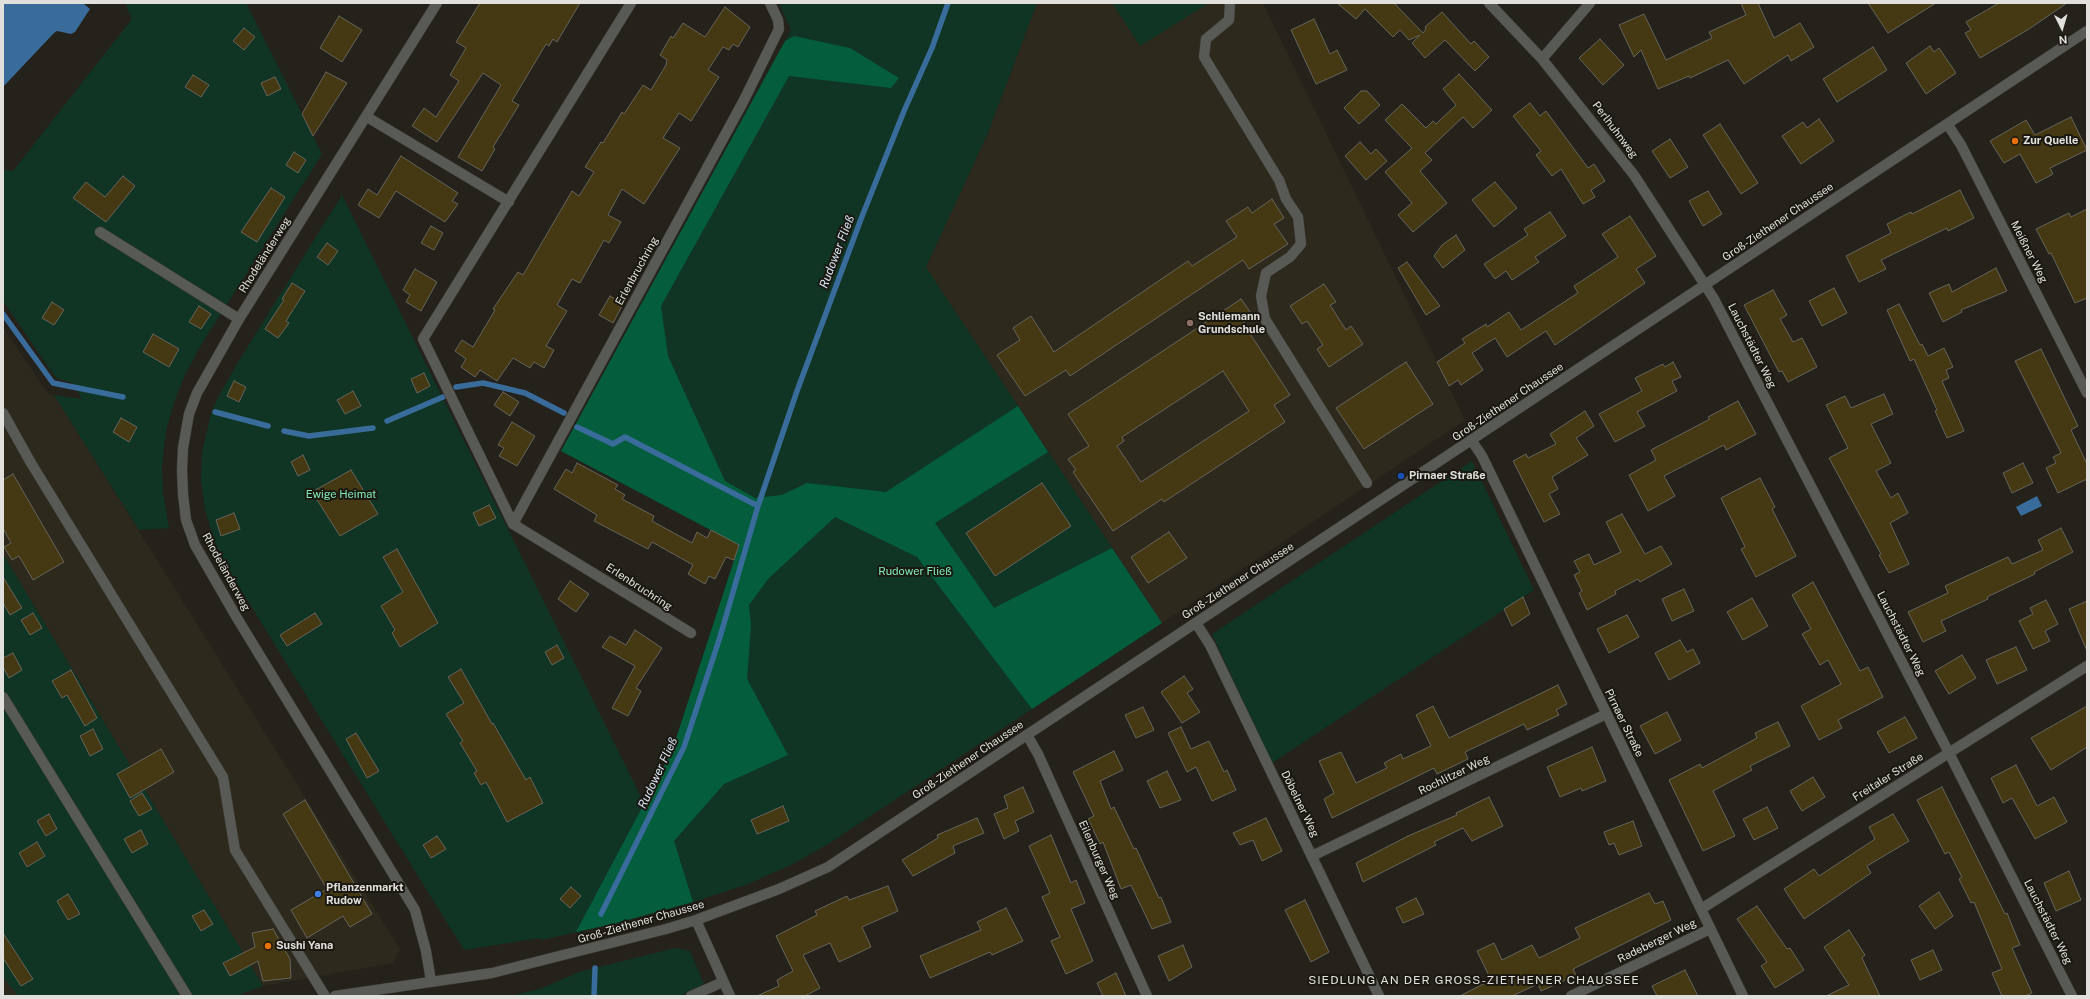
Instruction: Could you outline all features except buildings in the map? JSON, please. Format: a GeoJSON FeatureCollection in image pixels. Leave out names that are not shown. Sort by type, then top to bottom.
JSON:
{"type":"FeatureCollection","features":[{"type":"Feature","properties":{"kind":"street","name":"Rhodeländerweg"},"geometry":{"type":"LineString","coordinates":[[431,981],[426,951],[415,910],[216,582],[196,545],[186,520],[182,470],[183,448],[189,414],[197,393],[239,319],[367,117],[437,3]]}},
{"type":"Feature","properties":{"kind":"street"},"geometry":{"type":"LineString","coordinates":[[513,524],[423,339],[631,3]]}},
{"type":"Feature","properties":{"kind":"street","name":"Erlenbruchring"},"geometry":{"type":"LineString","coordinates":[[690,633],[513,524],[743,102],[779,29],[778,20],[770,3]]}},
{"type":"Feature","properties":{"kind":"street"},"geometry":{"type":"LineString","coordinates":[[1230,3],[1229,20],[1206,39],[1204,57],[1279,180],[1286,199],[1298,217],[1301,244],[1290,257],[1266,273],[1261,296],[1265,319],[1367,483]]}},
{"type":"Feature","properties":{"kind":"street","name":"Perlhuhnweg"},"geometry":{"type":"LineString","coordinates":[[1489,3],[1542,59],[1634,175],[1705,285]]}},
{"type":"Feature","properties":{"kind":"street"},"geometry":{"type":"LineString","coordinates":[[1542,59],[1590,3]]}},
{"type":"Feature","properties":{"kind":"street","name":"Groß-Ziethener Chaussee"},"geometry":{"type":"LineString","coordinates":[[335,996],[492,973],[696,920],[779,889],[828,867],[1948,125],[2087,31]]}},
{"type":"Feature","properties":{"kind":"street"},"geometry":{"type":"LineString","coordinates":[[367,117],[509,202]]}},
{"type":"Feature","properties":{"kind":"street","name":"Meißner Weg"},"geometry":{"type":"LineString","coordinates":[[1948,125],[1964,152],[2087,393]]}},
{"type":"Feature","properties":{"kind":"street"},"geometry":{"type":"LineString","coordinates":[[100,232],[239,319]]}},
{"type":"Feature","properties":{"kind":"street","name":"Lauchstädter Weg"},"geometry":{"type":"LineString","coordinates":[[1705,285],[1714,299],[1949,753],[2072,996]]}},
{"type":"Feature","properties":{"kind":"street"},"geometry":{"type":"LineString","coordinates":[[3,413],[31,464],[223,777],[235,850],[325,996]]}},
{"type":"Feature","properties":{"kind":"street","name":"Pirnaer Straße"},"geometry":{"type":"LineString","coordinates":[[1472,440],[1482,456],[1743,996]]}},
{"type":"Feature","properties":{"kind":"street","name":"Döbelner Weg"},"geometry":{"type":"LineString","coordinates":[[1196,624],[1210,645],[1380,996]]}},
{"type":"Feature","properties":{"kind":"street","name":"Freitaler Straße"},"geometry":{"type":"LineString","coordinates":[[1701,909],[2087,666]]}},
{"type":"Feature","properties":{"kind":"street"},"geometry":{"type":"LineString","coordinates":[[3,697],[187,996]]}},
{"type":"Feature","properties":{"kind":"street","name":"Rochlitzer Weg"},"geometry":{"type":"LineString","coordinates":[[1312,856],[1606,714]]}},
{"type":"Feature","properties":{"kind":"street","name":"Eilenburger Weg"},"geometry":{"type":"LineString","coordinates":[[1027,735],[1041,761],[1147,996]]}},
{"type":"Feature","properties":{"kind":"street"},"geometry":{"type":"LineString","coordinates":[[696,920],[730,996]]}},
{"type":"Feature","properties":{"kind":"street","name":"Radeberger Weg"},"geometry":{"type":"LineString","coordinates":[[1571,996],[1710,929]]}},
{"type":"Feature","properties":{"kind":"street"},"geometry":{"type":"LineString","coordinates":[[691,996],[723,982]]}},
{"type":"Feature","properties":{"kind":"shaded area","name":"Schliemann Grundschule"},"geometry":{"type":"Polygon","coordinates":[[[1037,3],[1263,3],[1465,420],[1162,623],[926,267],[988,133],[1037,3]]]}},
{"type":"Feature","properties":{"kind":"shaded area"},"geometry":{"type":"Polygon","coordinates":[[[3,327],[48,394],[54,395],[400,949],[393,963],[263,986],[3,554],[3,327]]]}},
{"type":"Feature","properties":{"kind":"shaded area"},"geometry":{"type":"Polygon","coordinates":[[[3,977],[18,996],[3,996],[3,977]]]}},
{"type":"Feature","properties":{"kind":"green space"},"geometry":{"type":"Polygon","coordinates":[[[125,3],[246,3],[322,154],[198,350],[185,375],[174,402],[166,431],[162,466],[163,492],[169,528],[139,530],[54,395],[82,399],[73,383],[56,378],[3,301],[3,170],[13,171],[132,19],[125,3]]]}},
{"type":"Feature","properties":{"kind":"green space","name":"Rudower Fließ"},"geometry":{"type":"Polygon","coordinates":[[[779,3],[1037,3],[988,133],[926,267],[1162,623],[828,844],[791,865],[748,884],[693,902],[613,924],[542,940],[540,938],[464,950],[223,561],[215,542],[205,510],[201,479],[202,452],[211,414],[217,399],[240,359],[342,195],[644,803],[672,751],[739,545],[561,451],[791,30],[779,3]]]}},
{"type":"Feature","properties":{"kind":"green space"},"geometry":{"type":"Polygon","coordinates":[[[1112,3],[1209,3],[1140,46],[1112,3]]]}},
{"type":"Feature","properties":{"kind":"green space"},"geometry":{"type":"Polygon","coordinates":[[[794,36],[850,48],[899,78],[891,88],[789,76],[661,306],[668,356],[725,481],[755,498],[782,495],[807,483],[886,492],[1018,406],[1048,452],[935,523],[994,608],[1112,548],[1162,623],[1032,709],[917,557],[835,517],[768,579],[749,605],[751,626],[747,679],[788,755],[724,784],[674,841],[693,902],[613,924],[576,932],[672,751],[739,545],[561,451],[785,41],[794,36]]]}},
{"type":"Feature","properties":{"kind":"green space"},"geometry":{"type":"Polygon","coordinates":[[[1472,461],[1534,590],[1272,763],[1212,634],[1472,461]]]}},
{"type":"Feature","properties":{"kind":"green space"},"geometry":{"type":"Polygon","coordinates":[[[3,554],[263,986],[236,996],[18,996],[3,977],[3,554]]]}},
{"type":"Feature","properties":{"kind":"green space"},"geometry":{"type":"Polygon","coordinates":[[[675,948],[690,951],[704,984],[680,996],[509,996],[540,989],[579,972],[675,948]]]}},
{"type":"Feature","properties":{"kind":"water"},"geometry":{"type":"Polygon","coordinates":[[[3,3],[83,3],[90,9],[75,32],[71,34],[57,31],[54,33],[3,87],[3,3]]]}},
{"type":"Feature","properties":{"kind":"water"},"geometry":{"type":"Polygon","coordinates":[[[2037,496],[2042,506],[2021,516],[2016,507],[2037,496]]]}},
{"type":"Feature","properties":{"kind":"waterway","name":"Rudower Fließ"},"geometry":{"type":"LineString","coordinates":[[601,914],[684,747],[720,637],[758,506],[797,391],[861,219],[904,111],[932,48],[948,3]]}},
{"type":"Feature","properties":{"kind":"waterway"},"geometry":{"type":"LineString","coordinates":[[3,314],[53,383],[123,397]]}},
{"type":"Feature","properties":{"kind":"waterway"},"geometry":{"type":"LineString","coordinates":[[456,387],[483,383],[525,393],[564,413]]}},
{"type":"Feature","properties":{"kind":"waterway"},"geometry":{"type":"LineString","coordinates":[[387,421],[443,397]]}},
{"type":"Feature","properties":{"kind":"waterway"},"geometry":{"type":"LineString","coordinates":[[215,412],[268,426]]}},
{"type":"Feature","properties":{"kind":"waterway"},"geometry":{"type":"LineString","coordinates":[[577,427],[613,444],[625,437],[758,506]]}},
{"type":"Feature","properties":{"kind":"waterway"},"geometry":{"type":"LineString","coordinates":[[284,431],[309,436],[373,428]]}},
{"type":"Feature","properties":{"kind":"waterway","name":"Rudower Fließ"},"geometry":{"type":"LineString","coordinates":[[594,996],[595,968]]}},
{"type":"Feature","properties":{"kind":"place","name":"Zur Quelle"},"geometry":{"type":"Point","coordinates":[2015,141]}},
{"type":"Feature","properties":{"kind":"place","name":"Schliemann Grundschule"},"geometry":{"type":"Point","coordinates":[1190,323]}},
{"type":"Feature","properties":{"kind":"place","name":"Pirnaer Straße"},"geometry":{"type":"Point","coordinates":[1401,476]}},
{"type":"Feature","properties":{"kind":"place","name":"Pflanzenmarkt Rudow"},"geometry":{"type":"Point","coordinates":[318,894]}},
{"type":"Feature","properties":{"kind":"place","name":"Sushi Yana"},"geometry":{"type":"Point","coordinates":[268,946]}},
{"type":"Feature","properties":{"kind":"district","name":"SIEDLUNG AN DER GROSS-ZIETHENER CHAUSSEE"},"geometry":{"type":"Point","coordinates":[1474,980]}},
{"type":"Feature","properties":{"kind":"park label","name":"Ewige Heimat"},"geometry":{"type":"Point","coordinates":[341,495]}}]}
